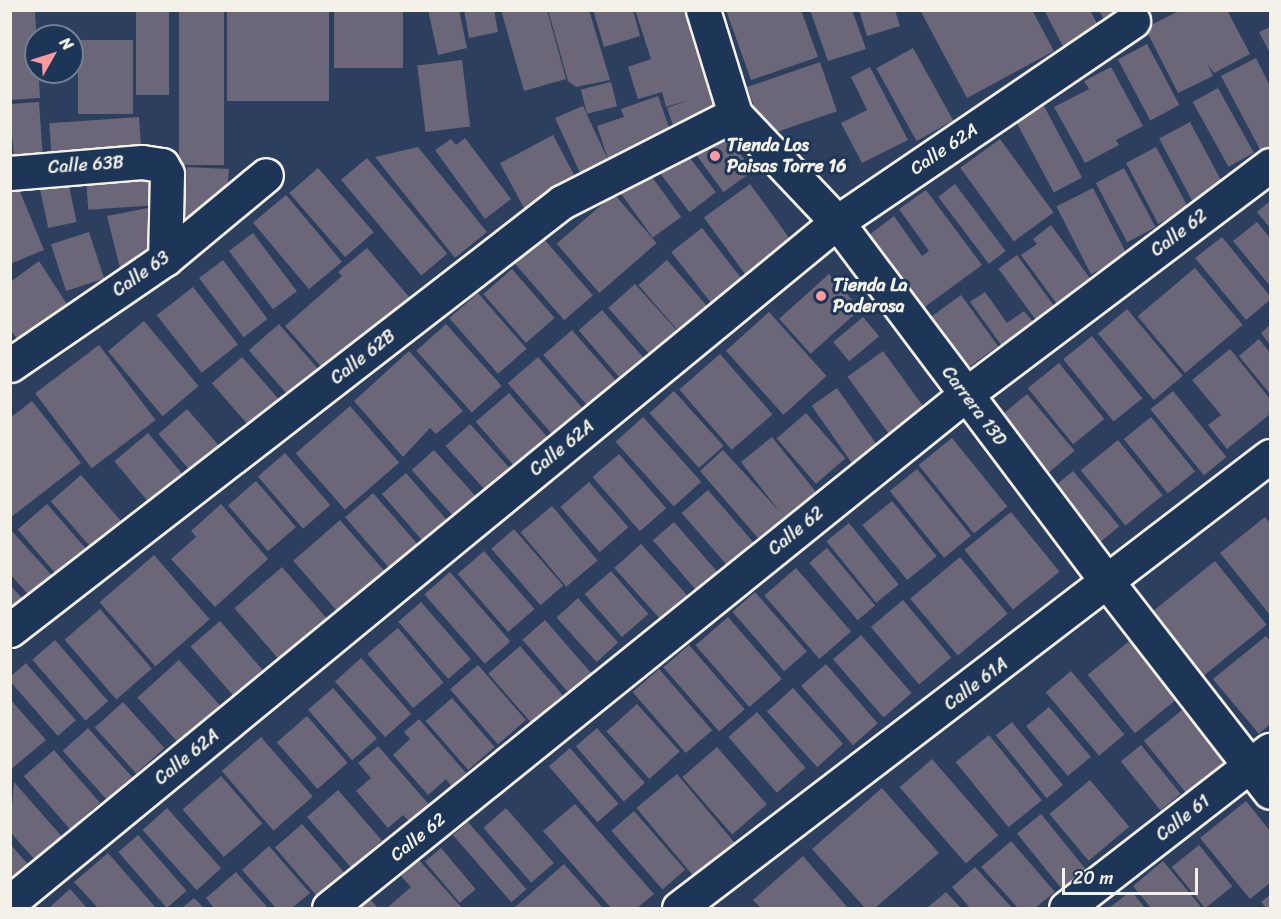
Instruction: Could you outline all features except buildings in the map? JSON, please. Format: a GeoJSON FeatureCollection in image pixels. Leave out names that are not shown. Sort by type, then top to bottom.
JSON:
{"type":"FeatureCollection","features":[{"type":"Feature","properties":{"kind":"street","name":"Carrera 13D"},"geometry":{"type":"LineString","coordinates":[[703,10],[735,114],[837,222],[964,395],[1108,584],[1260,758],[1270,792]]}},
{"type":"Feature","properties":{"kind":"street","name":"Calle 62A"},"geometry":{"type":"LineString","coordinates":[[10,902],[837,222],[1133,21]]}},
{"type":"Feature","properties":{"kind":"street","name":"Calle 62B"},"geometry":{"type":"LineString","coordinates":[[10,630],[562,202],[735,114]]}},
{"type":"Feature","properties":{"kind":"street","name":"Calle 63B"},"geometry":{"type":"LineString","coordinates":[[10,173],[142,162],[162,165],[168,174],[165,259]]}},
{"type":"Feature","properties":{"kind":"street","name":"Calle 62"},"geometry":{"type":"LineString","coordinates":[[329,909],[964,395],[1270,165]]}},
{"type":"Feature","properties":{"kind":"street","name":"Calle 63"},"geometry":{"type":"LineString","coordinates":[[10,365],[165,259],[266,175]]}},
{"type":"Feature","properties":{"kind":"street","name":"Calle 61A"},"geometry":{"type":"LineString","coordinates":[[679,909],[1108,584],[1270,456]]}},
{"type":"Feature","properties":{"kind":"street","name":"Calle 61"},"geometry":{"type":"LineString","coordinates":[[1066,909],[1260,758]]}},
{"type":"Feature","properties":{"kind":"place","name":"Tienda Los Paisas Torre 16"},"geometry":{"type":"Point","coordinates":[715,156]}},
{"type":"Feature","properties":{"kind":"place","name":"Tienda La Poderosa"},"geometry":{"type":"Point","coordinates":[821,296]}}]}
